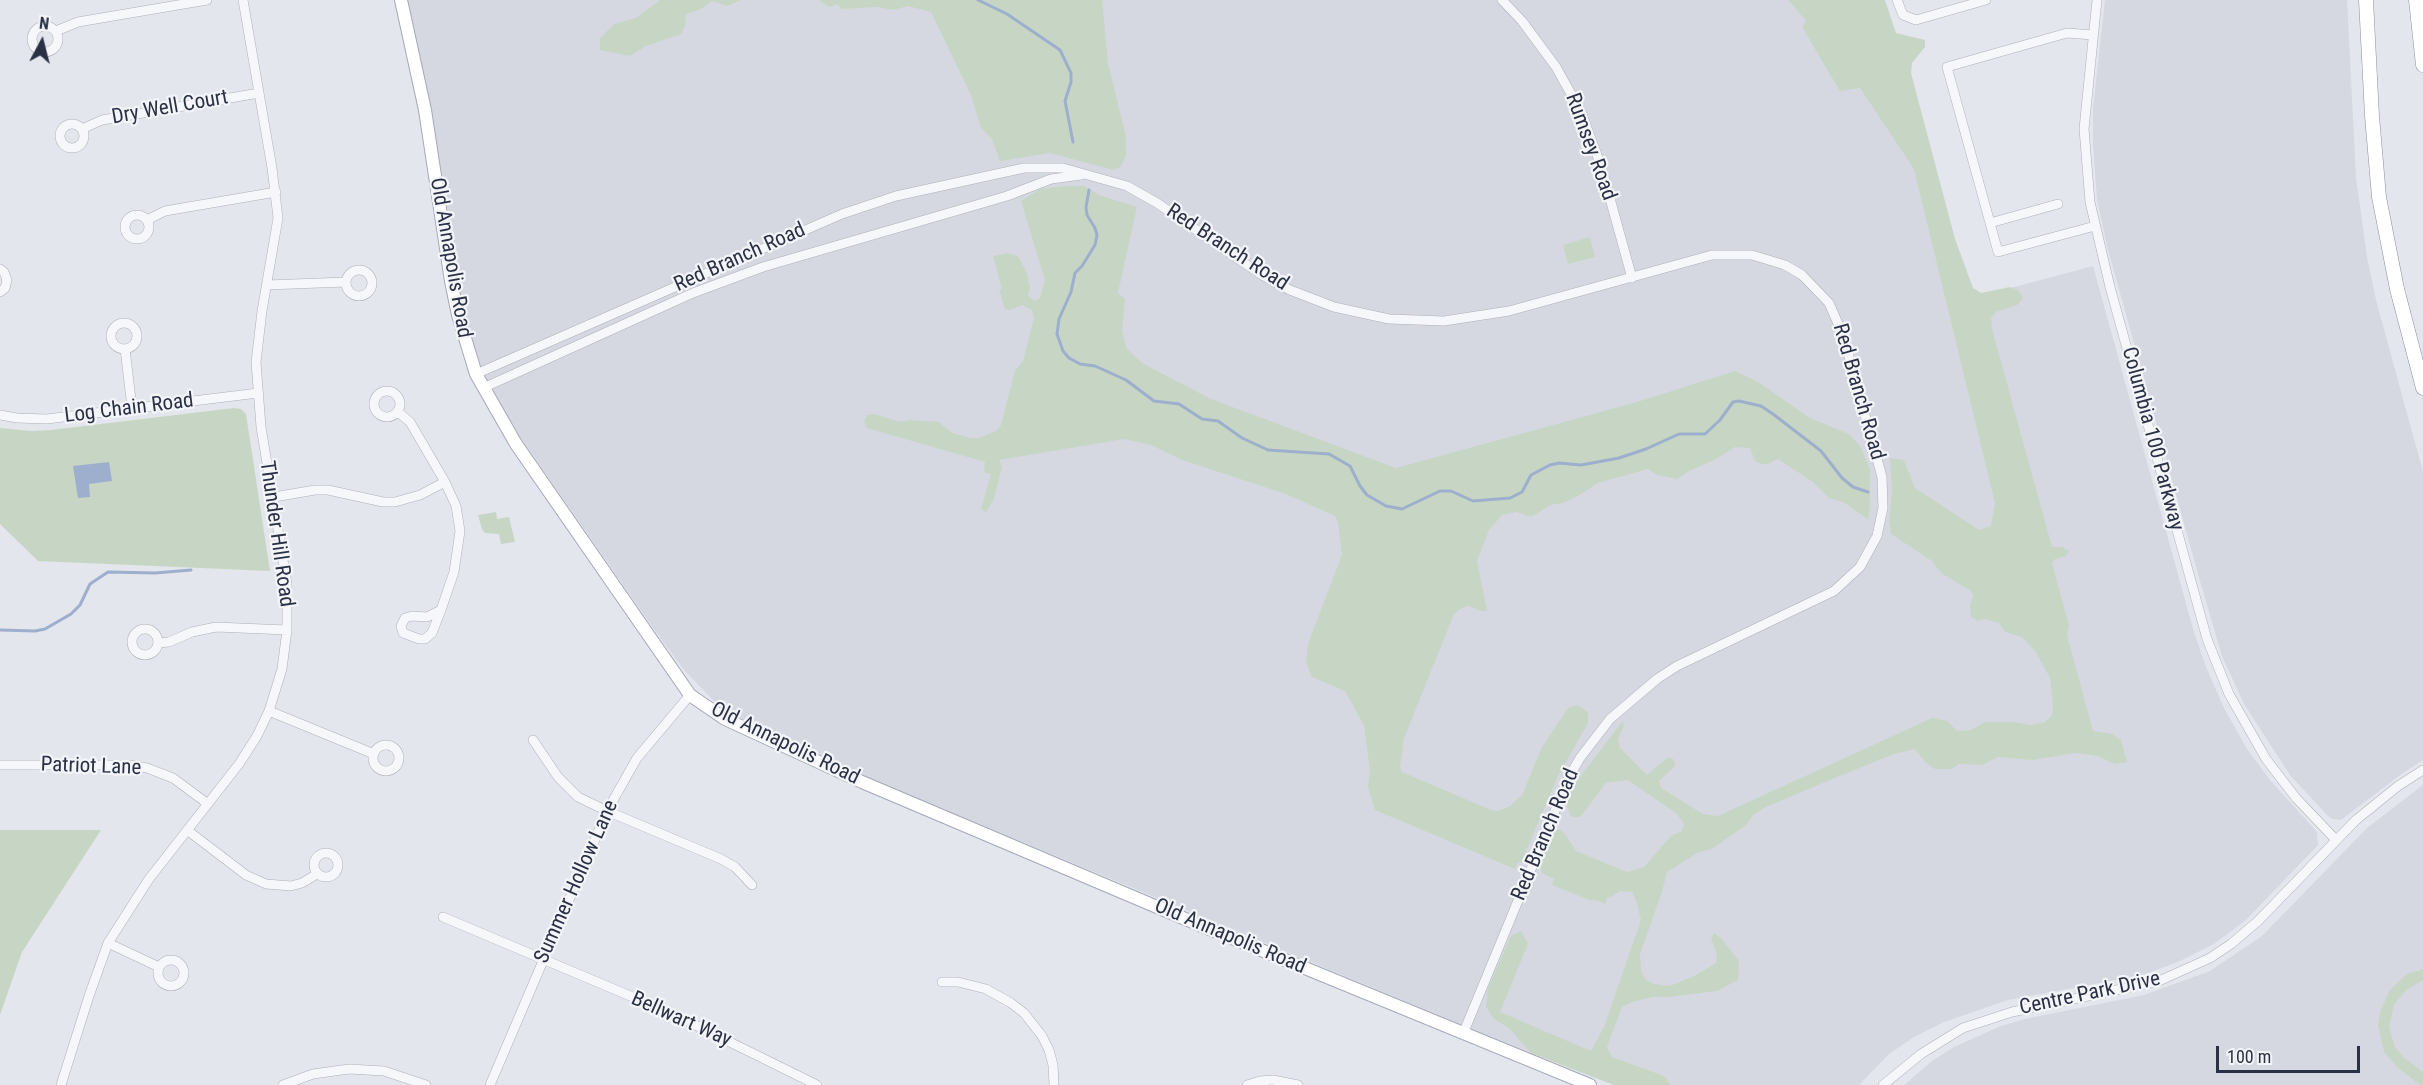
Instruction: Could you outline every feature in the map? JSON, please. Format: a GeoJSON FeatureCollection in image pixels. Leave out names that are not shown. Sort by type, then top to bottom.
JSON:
{"type":"FeatureCollection","features":[{"type":"Feature","properties":{"kind":"highway"},"geometry":{"type":"LineString","coordinates":[[2366,0],[2379,197],[2397,289],[2423,388]]}},
{"type":"Feature","properties":{"kind":"highway"},"geometry":{"type":"LineString","coordinates":[[2416,0],[2423,65]]}},
{"type":"Feature","properties":{"kind":"main road","name":"Old Annapolis Road"},"geometry":{"type":"LineString","coordinates":[[401,0],[425,110],[455,304],[476,374],[516,444],[690,695],[725,719],[843,774],[1590,1085]]}},
{"type":"Feature","properties":{"kind":"street"},"geometry":{"type":"LineString","coordinates":[[56,31],[78,22],[207,0]]}},
{"type":"Feature","properties":{"kind":"street","name":"Thunder Hill Road"},"geometry":{"type":"LineString","coordinates":[[61,1085],[108,943],[131,905],[239,764],[257,736],[269,711],[282,669],[287,630],[287,584],[261,428],[258,393],[258,337],[278,218],[276,192],[243,0]]}},
{"type":"Feature","properties":{"kind":"street","name":"Rumsey Road"},"geometry":{"type":"LineString","coordinates":[[1502,0],[1522,21],[1557,67],[1581,112],[1606,184],[1632,278]]}},
{"type":"Feature","properties":{"kind":"street"},"geometry":{"type":"LineString","coordinates":[[1897,0],[1903,15],[1916,20],[1986,0]]}},
{"type":"Feature","properties":{"kind":"street","name":"Columbia 100 Parkway"},"geometry":{"type":"LineString","coordinates":[[2097,0],[2084,129],[2087,184],[2095,226],[2207,639],[2242,720],[2266,759],[2296,798],[2336,840]]}},
{"type":"Feature","properties":{"kind":"street"},"geometry":{"type":"LineString","coordinates":[[2093,35],[2067,33],[1947,67],[1998,252],[2095,226]]}},
{"type":"Feature","properties":{"kind":"street","name":"Dry Well Court"},"geometry":{"type":"LineString","coordinates":[[82,129],[102,120],[259,93]]}},
{"type":"Feature","properties":{"kind":"street","name":"Red Branch Road"},"geometry":{"type":"LineString","coordinates":[[476,374],[804,230],[896,196],[1024,168],[1063,168],[1127,186],[1146,196],[1262,275],[1290,290],[1334,307],[1414,321],[1444,321],[1480,316],[1632,278],[1712,255],[1752,255],[1785,265],[1811,283],[1829,303],[1843,335],[1882,477],[1881,522],[1871,549],[1860,567],[1834,591],[1677,666],[1657,679],[1610,719],[1580,758],[1569,777],[1463,1034]]}},
{"type":"Feature","properties":{"kind":"street","name":"Red Branch Road"},"geometry":{"type":"LineString","coordinates":[[483,388],[693,293],[763,267],[1007,195],[1051,179],[1085,174]]}},
{"type":"Feature","properties":{"kind":"street"},"geometry":{"type":"LineString","coordinates":[[147,220],[165,211],[276,192]]}},
{"type":"Feature","properties":{"kind":"street"},"geometry":{"type":"LineString","coordinates":[[1990,223],[2058,204]]}},
{"type":"Feature","properties":{"kind":"street"},"geometry":{"type":"LineString","coordinates":[[0,269],[7,280],[5,288],[0,292]]}},
{"type":"Feature","properties":{"kind":"street"},"geometry":{"type":"LineString","coordinates":[[267,285],[346,282]]}},
{"type":"Feature","properties":{"kind":"street"},"geometry":{"type":"LineString","coordinates":[[125,349],[132,408]]}},
{"type":"Feature","properties":{"kind":"street","name":"Log Chain Road"},"geometry":{"type":"LineString","coordinates":[[0,415],[35,420],[258,393]]}},
{"type":"Feature","properties":{"kind":"street"},"geometry":{"type":"LineString","coordinates":[[398,411],[410,422],[445,482],[456,506],[460,531],[454,572],[441,610]]}},
{"type":"Feature","properties":{"kind":"street"},"geometry":{"type":"LineString","coordinates":[[274,497],[328,489],[369,500],[394,502],[420,495],[445,482]]}},
{"type":"Feature","properties":{"kind":"street"},"geometry":{"type":"LineString","coordinates":[[158,643],[169,642],[192,632],[216,627],[287,630]]}},
{"type":"Feature","properties":{"kind":"street","name":"Summer Hollow Lane"},"geometry":{"type":"LineString","coordinates":[[490,1085],[606,811],[637,758],[690,695]]}},
{"type":"Feature","properties":{"kind":"street"},"geometry":{"type":"LineString","coordinates":[[269,711],[374,754]]}},
{"type":"Feature","properties":{"kind":"street"},"geometry":{"type":"LineString","coordinates":[[533,740],[568,788],[578,797],[721,859],[746,876],[752,885]]}},
{"type":"Feature","properties":{"kind":"street","name":"Patriot Lane"},"geometry":{"type":"LineString","coordinates":[[0,765],[130,765],[147,768],[173,778],[208,804]]}},
{"type":"Feature","properties":{"kind":"street","name":"Centre Park Drive"},"geometry":{"type":"LineString","coordinates":[[1883,1085],[1921,1053],[1963,1028],[2012,1011],[2158,981],[2194,966],[2231,944],[2258,921],[2336,840],[2374,805],[2423,770]]}},
{"type":"Feature","properties":{"kind":"street"},"geometry":{"type":"LineString","coordinates":[[187,830],[246,875],[266,884],[291,886],[302,884],[317,874]]}},
{"type":"Feature","properties":{"kind":"street","name":"Bellwart Way"},"geometry":{"type":"LineString","coordinates":[[443,917],[703,1028],[817,1085]]}},
{"type":"Feature","properties":{"kind":"street"},"geometry":{"type":"LineString","coordinates":[[108,943],[159,967]]}},
{"type":"Feature","properties":{"kind":"street"},"geometry":{"type":"LineString","coordinates":[[942,982],[958,982],[986,989],[1024,1013],[1038,1030],[1049,1050],[1053,1065],[1054,1085]]}},
{"type":"Feature","properties":{"kind":"street"},"geometry":{"type":"LineString","coordinates":[[283,1085],[313,1074],[349,1069],[384,1071],[426,1085]]}},
{"type":"Feature","properties":{"kind":"street"},"geometry":{"type":"LineString","coordinates":[[1247,1085],[1273,1080],[1298,1085]]}},
{"type":"Feature","properties":{"kind":"shaded area"},"geometry":{"type":"Polygon","coordinates":[[[408,0],[1788,0],[1917,140],[1966,300],[2093,266],[2193,629],[2206,667],[2224,708],[2247,749],[2270,780],[2317,832],[2318,845],[2246,920],[2214,944],[2180,961],[2143,975],[2008,1000],[1944,1022],[1914,1037],[1889,1054],[1859,1085],[1614,1085],[1491,1037],[883,784],[755,727],[715,702],[684,670],[656,632],[522,440],[486,379],[464,312],[431,108],[408,0]]]}},
{"type":"Feature","properties":{"kind":"shaded area"},"geometry":{"type":"Polygon","coordinates":[[[2105,0],[2347,0],[2356,178],[2367,257],[2376,300],[2423,472],[2423,760],[2341,820],[2332,819],[2326,814],[2290,775],[2244,704],[2222,656],[2200,581],[2107,246],[2097,199],[2093,109],[2105,0]]]}},
{"type":"Feature","properties":{"kind":"shaded area"},"geometry":{"type":"Polygon","coordinates":[[[2423,785],[2423,1085],[1904,1085],[1932,1061],[1954,1047],[2001,1026],[2144,995],[2210,971],[2262,936],[2367,828],[2423,785]]]}},
{"type":"Feature","properties":{"kind":"green space"},"geometry":{"type":"Polygon","coordinates":[[[660,0],[741,0],[727,6],[712,1],[701,9],[686,14],[685,26],[681,34],[646,46],[630,56],[600,50],[600,38],[614,24],[636,18],[660,0]]]}},
{"type":"Feature","properties":{"kind":"green space"},"geometry":{"type":"Polygon","coordinates":[[[819,0],[1102,0],[1108,63],[1126,137],[1126,156],[1120,167],[1113,170],[1050,153],[1000,161],[992,139],[981,128],[971,95],[931,12],[908,6],[893,10],[878,7],[841,9],[838,4],[829,7],[819,0]]]}},
{"type":"Feature","properties":{"kind":"green space"},"geometry":{"type":"Polygon","coordinates":[[[1788,0],[1885,0],[1896,33],[1925,40],[1925,47],[1912,63],[1911,73],[1955,239],[1973,288],[1981,293],[2010,287],[2018,290],[2023,298],[2017,305],[1996,312],[1991,318],[1992,329],[2052,547],[2062,547],[2069,551],[2066,556],[2055,559],[2052,563],[2069,626],[2067,635],[2093,731],[2112,734],[2121,740],[2127,762],[2115,764],[2098,756],[2077,753],[2032,760],[1998,757],[1982,765],[1959,764],[1952,769],[1935,769],[1925,762],[1915,749],[1894,754],[1830,780],[1766,807],[1753,815],[1746,825],[1712,849],[1699,852],[1667,872],[1640,954],[1641,970],[1645,979],[1654,984],[1670,986],[1716,963],[1717,955],[1711,938],[1714,933],[1721,938],[1739,961],[1738,980],[1717,991],[1653,997],[1622,1007],[1607,1047],[1612,1057],[1664,1076],[1671,1085],[1614,1085],[1531,1053],[1509,1028],[1494,1019],[1486,1007],[1488,988],[1511,936],[1521,931],[1528,944],[1500,1012],[1591,1051],[1604,1027],[1641,920],[1637,903],[1632,892],[1620,891],[1610,898],[1608,896],[1605,904],[1552,885],[1554,879],[1542,873],[1539,862],[1553,830],[1560,830],[1576,851],[1627,872],[1644,867],[1671,836],[1682,831],[1684,824],[1677,814],[1628,780],[1606,783],[1580,817],[1571,817],[1567,806],[1570,790],[1622,722],[1624,725],[1618,739],[1620,748],[1647,775],[1667,758],[1672,758],[1675,766],[1659,781],[1661,788],[1703,814],[1718,816],[1932,718],[1947,721],[1957,731],[1971,730],[1985,722],[2014,722],[2031,725],[2045,722],[2052,715],[2050,678],[2035,651],[2022,637],[2005,632],[1999,623],[1985,619],[1978,621],[1971,617],[1970,605],[1973,597],[1971,591],[1941,573],[1932,561],[1891,534],[1889,521],[1892,493],[1890,458],[1904,460],[1915,488],[1979,530],[1991,526],[1995,503],[1914,169],[1860,88],[1840,91],[1802,27],[1806,21],[1788,0]]]}},
{"type":"Feature","properties":{"kind":"green space"},"geometry":{"type":"Polygon","coordinates":[[[1084,186],[1099,195],[1137,207],[1118,293],[1125,299],[1122,331],[1127,349],[1142,363],[1211,399],[1396,468],[1637,402],[1735,371],[1758,382],[1810,418],[1849,434],[1860,446],[1870,469],[1868,519],[1843,502],[1829,498],[1813,482],[1778,459],[1762,464],[1755,461],[1750,448],[1735,447],[1677,479],[1657,475],[1648,469],[1598,483],[1578,496],[1563,503],[1550,505],[1533,516],[1517,512],[1502,515],[1489,530],[1477,561],[1487,611],[1469,606],[1454,614],[1404,738],[1400,767],[1402,772],[1498,811],[1510,806],[1522,795],[1542,747],[1568,708],[1577,705],[1588,712],[1588,723],[1559,774],[1521,863],[1518,862],[1515,869],[1375,810],[1368,787],[1370,771],[1364,725],[1345,691],[1312,677],[1306,662],[1308,644],[1342,555],[1338,522],[1335,516],[1286,494],[1182,460],[1151,445],[1124,439],[999,460],[1002,467],[994,499],[986,512],[981,509],[991,474],[984,472],[985,462],[867,428],[864,421],[867,415],[874,414],[901,422],[909,420],[939,422],[952,433],[971,438],[979,438],[996,431],[1001,425],[1015,371],[1023,361],[1034,318],[1032,310],[1022,305],[1010,310],[1005,309],[993,256],[1007,253],[1018,256],[1027,273],[1030,288],[1028,296],[1035,301],[1040,298],[1045,280],[1021,201],[1040,189],[1084,186]]]}},
{"type":"Feature","properties":{"kind":"green space"},"geometry":{"type":"Polygon","coordinates":[[[1590,237],[1595,257],[1568,264],[1563,245],[1590,237]]]}},
{"type":"Feature","properties":{"kind":"green space"},"geometry":{"type":"Polygon","coordinates":[[[241,409],[246,414],[270,571],[38,561],[0,524],[0,428],[51,430],[241,409]]]}},
{"type":"Feature","properties":{"kind":"green space"},"geometry":{"type":"Polygon","coordinates":[[[496,512],[497,519],[509,517],[515,542],[501,544],[499,534],[485,533],[482,529],[478,515],[496,512]]]}},
{"type":"Feature","properties":{"kind":"green space"},"geometry":{"type":"Polygon","coordinates":[[[0,830],[101,830],[22,952],[0,1015],[0,830]]]}},
{"type":"Feature","properties":{"kind":"green space"},"geometry":{"type":"Polygon","coordinates":[[[2423,969],[2423,980],[2406,990],[2394,1005],[2389,1027],[2395,1047],[2403,1057],[2423,1072],[2423,1085],[2420,1085],[2397,1067],[2384,1052],[2378,1025],[2380,1012],[2390,990],[2407,974],[2423,969]]]}},
{"type":"Feature","properties":{"kind":"water"},"geometry":{"type":"Polygon","coordinates":[[[109,462],[112,481],[89,484],[90,497],[78,498],[73,466],[109,462]]]}},
{"type":"Feature","properties":{"kind":"waterway"},"geometry":{"type":"LineString","coordinates":[[978,0],[1007,14],[1060,50],[1071,73],[1071,82],[1065,101],[1073,142]]}},
{"type":"Feature","properties":{"kind":"waterway"},"geometry":{"type":"LineString","coordinates":[[1089,190],[1086,207],[1087,215],[1097,235],[1095,245],[1075,273],[1071,292],[1059,319],[1057,334],[1063,351],[1069,358],[1080,364],[1095,366],[1126,380],[1154,401],[1179,404],[1202,419],[1218,421],[1242,438],[1268,450],[1329,454],[1350,466],[1367,495],[1386,506],[1402,509],[1440,491],[1451,491],[1473,501],[1510,498],[1522,492],[1531,475],[1550,465],[1559,463],[1581,465],[1619,458],[1679,434],[1705,434],[1720,420],[1733,402],[1739,401],[1761,406],[1773,414],[1821,451],[1842,478],[1853,487],[1868,492]]}},
{"type":"Feature","properties":{"kind":"waterway"},"geometry":{"type":"LineString","coordinates":[[0,630],[45,629],[71,614],[80,605],[90,584],[108,572],[155,573],[191,570]]}}]}
